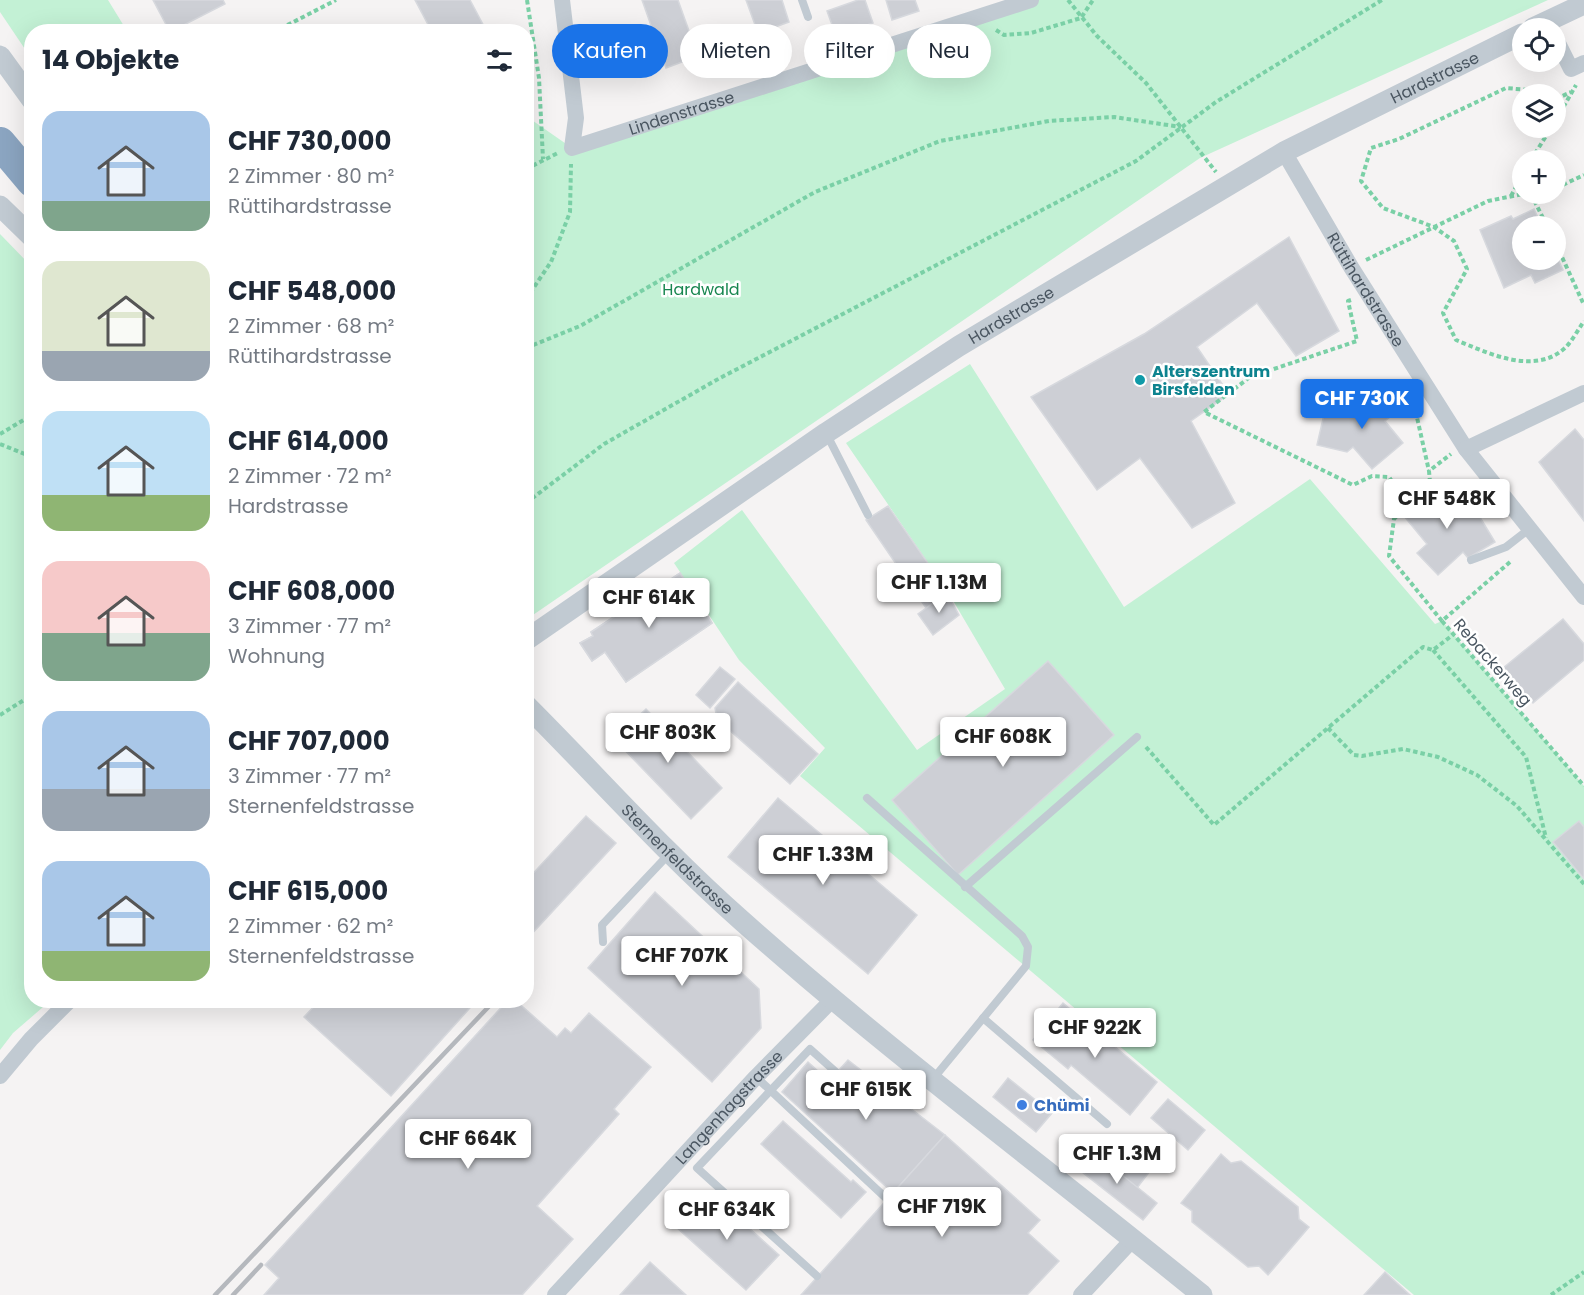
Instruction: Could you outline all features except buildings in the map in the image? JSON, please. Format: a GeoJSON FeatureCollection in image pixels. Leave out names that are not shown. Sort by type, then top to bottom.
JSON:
{"type":"FeatureCollection","features":[{"type":"Feature","properties":{"kind":"highway"},"geometry":{"type":"LineString","coordinates":[[0,144],[24,172]]}},
{"type":"Feature","properties":{"kind":"street"},"geometry":{"type":"LineString","coordinates":[[562,0],[576,118],[572,148]]}},
{"type":"Feature","properties":{"kind":"street","name":"Lindenstrasse"},"geometry":{"type":"LineString","coordinates":[[572,148],[1031,0]]}},
{"type":"Feature","properties":{"kind":"street"},"geometry":{"type":"LineString","coordinates":[[1563,18],[1584,4]]}},
{"type":"Feature","properties":{"kind":"street","name":"Hardstrasse"},"geometry":{"type":"LineString","coordinates":[[534,634],[826,433],[959,346],[1225,185],[1284,152],[1512,38]]}},
{"type":"Feature","properties":{"kind":"street"},"geometry":{"type":"LineString","coordinates":[[0,56],[24,89]]}},
{"type":"Feature","properties":{"kind":"street"},"geometry":{"type":"LineString","coordinates":[[1566,61],[1571,69],[1584,63]]}},
{"type":"Feature","properties":{"kind":"street","name":"Rüttihardstrasse"},"geometry":{"type":"LineString","coordinates":[[1284,152],[1366,291],[1465,447],[1532,535],[1584,597]]}},
{"type":"Feature","properties":{"kind":"street"},"geometry":{"type":"LineString","coordinates":[[0,206],[24,229]]}},
{"type":"Feature","properties":{"kind":"street"},"geometry":{"type":"LineString","coordinates":[[1465,447],[1584,393]]}},
{"type":"Feature","properties":{"kind":"street","name":"Sternenfeldstrasse"},"geometry":{"type":"LineString","coordinates":[[534,713],[670,853],[740,920],[833,999],[1202,1295]]}},
{"type":"Feature","properties":{"kind":"street","name":"Langenhagstrasse"},"geometry":{"type":"LineString","coordinates":[[555,1295],[756,1077],[833,999]]}},
{"type":"Feature","properties":{"kind":"street"},"geometry":{"type":"LineString","coordinates":[[0,1076],[30,1040],[62,1008]]}},
{"type":"Feature","properties":{"kind":"street"},"geometry":{"type":"LineString","coordinates":[[1081,1295],[1133,1239]]}},
{"type":"Feature","properties":{"kind":"lane"},"geometry":{"type":"LineString","coordinates":[[802,0],[808,17]]}},
{"type":"Feature","properties":{"kind":"lane"},"geometry":{"type":"LineString","coordinates":[[826,433],[868,515]]}},
{"type":"Feature","properties":{"kind":"lane"},"geometry":{"type":"LineString","coordinates":[[1471,560],[1506,548],[1532,535]]}},
{"type":"Feature","properties":{"kind":"lane"},"geometry":{"type":"LineString","coordinates":[[965,887],[1137,737]]}},
{"type":"Feature","properties":{"kind":"lane"},"geometry":{"type":"LineString","coordinates":[[867,798],[1022,936],[1028,947],[1026,966],[933,1079]]}},
{"type":"Feature","properties":{"kind":"lane"},"geometry":{"type":"LineString","coordinates":[[603,942],[602,925],[670,853]]}},
{"type":"Feature","properties":{"kind":"lane"},"geometry":{"type":"LineString","coordinates":[[983,1018],[1107,1124]]}},
{"type":"Feature","properties":{"kind":"lane"},"geometry":{"type":"LineString","coordinates":[[817,1276],[697,1168],[810,1049],[837,1072]]}},
{"type":"Feature","properties":{"kind":"lane"},"geometry":{"type":"LineString","coordinates":[[756,1077],[887,1199]]}},
{"type":"Feature","properties":{"kind":"path"},"geometry":{"type":"LineString","coordinates":[[290,24],[336,0]]}},
{"type":"Feature","properties":{"kind":"path"},"geometry":{"type":"LineString","coordinates":[[527,0],[531,24]]}},
{"type":"Feature","properties":{"kind":"path"},"geometry":{"type":"LineString","coordinates":[[1068,0],[1081,18],[1146,83],[1225,185]]}},
{"type":"Feature","properties":{"kind":"path"},"geometry":{"type":"LineString","coordinates":[[974,18],[1004,35],[1031,33],[1081,18],[1093,0]]}},
{"type":"Feature","properties":{"kind":"path"},"geometry":{"type":"LineString","coordinates":[[534,497],[604,444],[720,378],[1136,161],[1216,102],[1382,0]]}},
{"type":"Feature","properties":{"kind":"path"},"geometry":{"type":"LineString","coordinates":[[534,46],[539,78],[543,159],[534,164]]}},
{"type":"Feature","properties":{"kind":"path"},"geometry":{"type":"LineString","coordinates":[[1566,102],[1578,81]]}},
{"type":"Feature","properties":{"kind":"path"},"geometry":{"type":"LineString","coordinates":[[1512,89],[1506,88],[1399,139],[1371,148],[1361,181],[1383,208],[1434,227],[1454,241],[1467,269],[1443,313],[1456,340],[1504,360],[1544,360],[1564,348],[1584,321]]}},
{"type":"Feature","properties":{"kind":"path"},"geometry":{"type":"LineString","coordinates":[[1566,95],[1572,92]]}},
{"type":"Feature","properties":{"kind":"path"},"geometry":{"type":"LineString","coordinates":[[534,345],[580,326],[815,192],[940,141],[1049,121],[1114,117],[1181,127]]}},
{"type":"Feature","properties":{"kind":"path"},"geometry":{"type":"LineString","coordinates":[[534,287],[551,262],[570,212],[572,148]]}},
{"type":"Feature","properties":{"kind":"path"},"geometry":{"type":"LineString","coordinates":[[1566,183],[1584,175]]}},
{"type":"Feature","properties":{"kind":"path"},"geometry":{"type":"LineString","coordinates":[[1352,267],[1488,201],[1510,197],[1512,194]]}},
{"type":"Feature","properties":{"kind":"path"},"geometry":{"type":"LineString","coordinates":[[1566,266],[1584,305]]}},
{"type":"Feature","properties":{"kind":"path"},"geometry":{"type":"LineString","coordinates":[[1366,291],[1348,301],[1356,341],[1250,377],[1204,412],[1353,485],[1372,476],[1389,477],[1407,504]]}},
{"type":"Feature","properties":{"kind":"path"},"geometry":{"type":"LineString","coordinates":[[1430,392],[1414,402],[1430,482],[1395,519],[1389,556],[1442,621]]}},
{"type":"Feature","properties":{"kind":"path"},"geometry":{"type":"LineString","coordinates":[[0,434],[24,420]]}},
{"type":"Feature","properties":{"kind":"path"},"geometry":{"type":"LineString","coordinates":[[0,444],[24,454]]}},
{"type":"Feature","properties":{"kind":"path"},"geometry":{"type":"LineString","coordinates":[[1429,471],[1465,447]]}},
{"type":"Feature","properties":{"kind":"path","name":"Rebackerweg"},"geometry":{"type":"LineString","coordinates":[[1532,535],[1442,621],[1584,786]]}},
{"type":"Feature","properties":{"kind":"path"},"geometry":{"type":"LineString","coordinates":[[1433,651],[1454,634]]}},
{"type":"Feature","properties":{"kind":"path"},"geometry":{"type":"LineString","coordinates":[[1137,737],[1214,825],[1423,647],[1433,651],[1526,757],[1546,840]]}},
{"type":"Feature","properties":{"kind":"path"},"geometry":{"type":"LineString","coordinates":[[0,715],[24,699]]}},
{"type":"Feature","properties":{"kind":"path"},"geometry":{"type":"LineString","coordinates":[[1328,728],[1354,755],[1362,756],[1403,749],[1438,758],[1467,770],[1507,796],[1584,884]]}},
{"type":"Feature","properties":{"kind":"path"},"geometry":{"type":"LineString","coordinates":[[1551,1295],[1584,1272]]}},
{"type":"Feature","properties":{"kind":"green space"},"geometry":{"type":"Polygon","coordinates":[[[0,0],[108,0],[123,24],[24,24],[24,48],[0,12],[0,0]]]}},
{"type":"Feature","properties":{"kind":"green space","name":"Hardwald"},"geometry":{"type":"Polygon","coordinates":[[[1031,0],[1548,0],[1200,158],[534,614],[534,122],[572,148],[804,73],[804,78],[895,78],[895,44],[907,40],[907,78],[991,78],[991,24],[957,24],[1031,0]]]}},
{"type":"Feature","properties":{"kind":"green space"},"geometry":{"type":"Polygon","coordinates":[[[0,234],[24,259],[24,1008],[42,1008],[13,1033],[0,1050],[0,234]]]}},
{"type":"Feature","properties":{"kind":"green space"},"geometry":{"type":"Polygon","coordinates":[[[970,364],[1124,607],[1310,479],[1435,624],[1442,621],[1584,786],[1584,1295],[1414,1295],[800,776],[825,748],[739,660],[674,563],[742,510],[917,750],[1005,689],[948,592],[846,443],[970,364]]]}},
{"type":"Feature","properties":{"kind":"railway"},"geometry":{"type":"LineString","coordinates":[[215,1295],[487,1008]]}},
{"type":"Feature","properties":{"kind":"railway"},"geometry":{"type":"LineString","coordinates":[[233,1295],[261,1265]]}},
{"type":"Feature","properties":{"kind":"place","name":"Alterszentrum Birsfelden"},"geometry":{"type":"Point","coordinates":[1140,380]}},
{"type":"Feature","properties":{"kind":"place","name":"Chümi"},"geometry":{"type":"Point","coordinates":[1022,1105]}}]}
